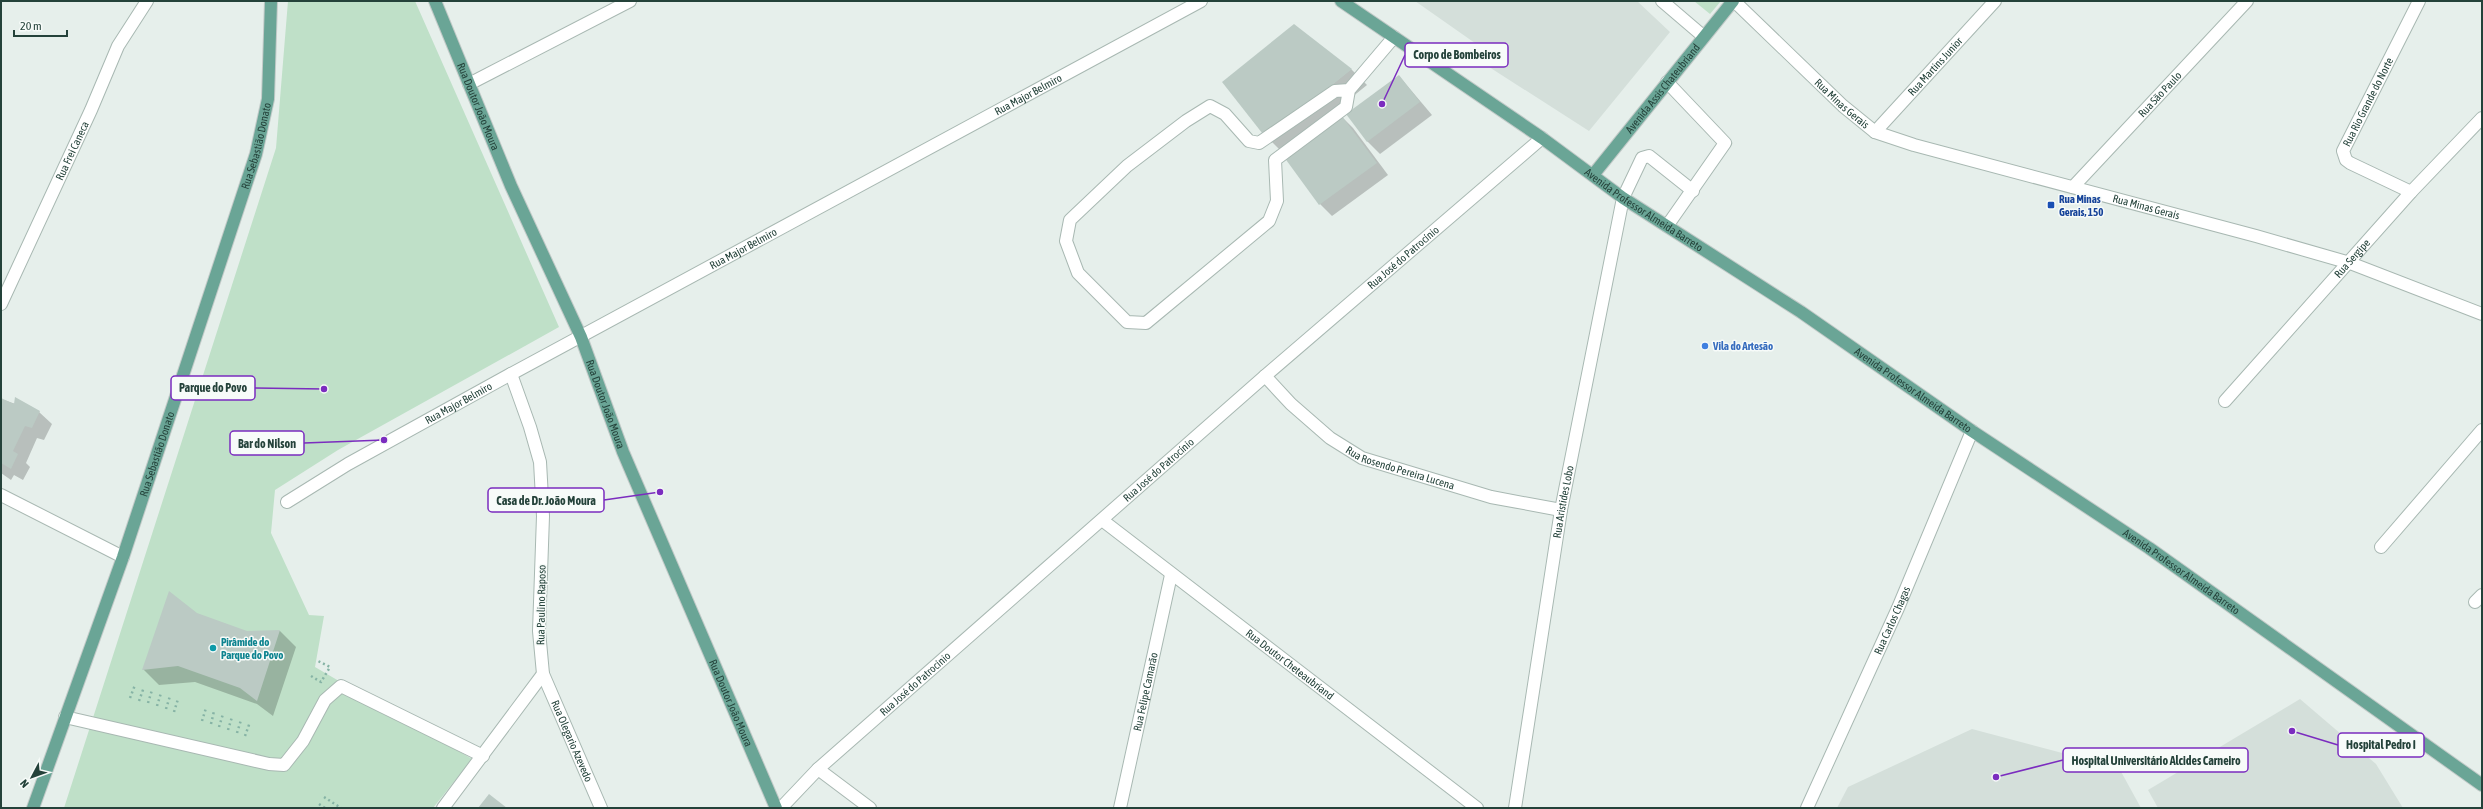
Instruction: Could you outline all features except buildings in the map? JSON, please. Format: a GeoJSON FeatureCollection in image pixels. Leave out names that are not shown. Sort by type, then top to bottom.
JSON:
{"type":"FeatureCollection","features":[{"type":"Feature","properties":{"kind":"main road","name":"Rua Sebastião Donato"},"geometry":{"type":"LineString","coordinates":[[33,808],[123,557],[256,154],[268,99],[271,1]]}},
{"type":"Feature","properties":{"kind":"main road","name":"Rua Doutor João Moura"},"geometry":{"type":"LineString","coordinates":[[435,1],[511,186],[581,337],[623,452],[776,808]]}},
{"type":"Feature","properties":{"kind":"main road","name":"Avenida Professor Almeida Barreto"},"geometry":{"type":"LineString","coordinates":[[1341,1],[1542,138],[1623,198],[1801,312],[1972,431],[2149,548],[2482,785]]}},
{"type":"Feature","properties":{"kind":"main road","name":"Avenida Assis Chateubriand"},"geometry":{"type":"LineString","coordinates":[[1593,175],[1703,36],[1733,1]]}},
{"type":"Feature","properties":{"kind":"street","name":"Rua Frei Caneca"},"geometry":{"type":"LineString","coordinates":[[1,304],[91,110],[118,46],[148,1]]}},
{"type":"Feature","properties":{"kind":"street"},"geometry":{"type":"LineString","coordinates":[[469,84],[630,1]]}},
{"type":"Feature","properties":{"kind":"street","name":"Rua Major Belmiro"},"geometry":{"type":"LineString","coordinates":[[288,502],[348,464],[510,374],[1201,1]]}},
{"type":"Feature","properties":{"kind":"street"},"geometry":{"type":"LineString","coordinates":[[1662,1],[1703,36]]}},
{"type":"Feature","properties":{"kind":"street","name":"Rua Minas Gerais"},"geometry":{"type":"LineString","coordinates":[[1733,1],[1843,106],[1875,132],[1914,145],[2350,263],[2482,314]]}},
{"type":"Feature","properties":{"kind":"street","name":"Rua Martins Junior"},"geometry":{"type":"LineString","coordinates":[[1875,132],[1995,1]]}},
{"type":"Feature","properties":{"kind":"street","name":"Rua São Paulo"},"geometry":{"type":"LineString","coordinates":[[2073,187],[2247,1]]}},
{"type":"Feature","properties":{"kind":"street","name":"Rua Rio Grande do Norte"},"geometry":{"type":"LineString","coordinates":[[2411,192],[2350,163],[2346,160],[2343,151],[2419,1]]}},
{"type":"Feature","properties":{"kind":"street"},"geometry":{"type":"LineString","coordinates":[[1349,90],[1335,91],[1259,143],[1249,141],[1225,114],[1210,106],[1186,120],[1127,166],[1070,220],[1066,241],[1078,273],[1127,322],[1146,323],[1269,221],[1277,200],[1275,160],[1346,107],[1349,90],[1394,37]]}},
{"type":"Feature","properties":{"kind":"street"},"geometry":{"type":"LineString","coordinates":[[1667,82],[1726,144],[1693,192],[1667,226]]}},
{"type":"Feature","properties":{"kind":"street","name":"Rua Sergipe"},"geometry":{"type":"LineString","coordinates":[[2225,401],[2350,263],[2411,192],[2482,118]]}},
{"type":"Feature","properties":{"kind":"street","name":"Rua José do Patrocínio"},"geometry":{"type":"LineString","coordinates":[[781,808],[818,769],[1265,376],[1542,138]]}},
{"type":"Feature","properties":{"kind":"street","name":"Rua Aristides Lobo"},"geometry":{"type":"LineString","coordinates":[[1515,808],[1561,510],[1623,198],[1642,158],[1645,156],[1649,156],[1693,192]]}},
{"type":"Feature","properties":{"kind":"street","name":"Rua Paulino Raposo"},"geometry":{"type":"LineString","coordinates":[[510,374],[530,428],[540,462],[543,516],[539,631],[543,674]]}},
{"type":"Feature","properties":{"kind":"street","name":"Rua Rosendo Pereira Lucena"},"geometry":{"type":"LineString","coordinates":[[1265,376],[1291,404],[1330,438],[1362,458],[1491,497],[1561,510]]}},
{"type":"Feature","properties":{"kind":"street"},"geometry":{"type":"LineString","coordinates":[[2381,547],[2482,430]]}},
{"type":"Feature","properties":{"kind":"street","name":"Rua Carlos Chagas"},"geometry":{"type":"LineString","coordinates":[[1807,808],[1898,608],[1972,431]]}},
{"type":"Feature","properties":{"kind":"street"},"geometry":{"type":"LineString","coordinates":[[1,496],[123,557]]}},
{"type":"Feature","properties":{"kind":"street","name":"Rua Doutor Cheteaubriand"},"geometry":{"type":"LineString","coordinates":[[1102,520],[1171,575],[1477,808]]}},
{"type":"Feature","properties":{"kind":"street","name":"Rua Felipe Camarão"},"geometry":{"type":"LineString","coordinates":[[1120,808],[1171,575]]}},
{"type":"Feature","properties":{"kind":"street"},"geometry":{"type":"LineString","coordinates":[[443,808],[543,674]]}},
{"type":"Feature","properties":{"kind":"street","name":"Rua Olegario Azevedo"},"geometry":{"type":"LineString","coordinates":[[543,674],[601,808]]}},
{"type":"Feature","properties":{"kind":"street"},"geometry":{"type":"LineString","coordinates":[[65,717],[269,764],[284,765],[303,741],[325,700],[341,686],[483,756]]}},
{"type":"Feature","properties":{"kind":"street"},"geometry":{"type":"LineString","coordinates":[[818,769],[870,808]]}},
{"type":"Feature","properties":{"kind":"path"},"geometry":{"type":"LineString","coordinates":[[311,676],[321,682],[330,667],[318,661]]}},
{"type":"Feature","properties":{"kind":"path"},"geometry":{"type":"LineString","coordinates":[[130,698],[134,685]]}},
{"type":"Feature","properties":{"kind":"path"},"geometry":{"type":"LineString","coordinates":[[139,700],[144,687]]}},
{"type":"Feature","properties":{"kind":"path"},"geometry":{"type":"LineString","coordinates":[[148,703],[152,690]]}},
{"type":"Feature","properties":{"kind":"path"},"geometry":{"type":"LineString","coordinates":[[157,706],[161,693]]}},
{"type":"Feature","properties":{"kind":"path"},"geometry":{"type":"LineString","coordinates":[[166,709],[170,696]]}},
{"type":"Feature","properties":{"kind":"path"},"geometry":{"type":"LineString","coordinates":[[174,712],[178,699]]}},
{"type":"Feature","properties":{"kind":"path"},"geometry":{"type":"LineString","coordinates":[[202,721],[206,708]]}},
{"type":"Feature","properties":{"kind":"path"},"geometry":{"type":"LineString","coordinates":[[211,724],[214,711]]}},
{"type":"Feature","properties":{"kind":"path"},"geometry":{"type":"LineString","coordinates":[[219,727],[223,714]]}},
{"type":"Feature","properties":{"kind":"path"},"geometry":{"type":"LineString","coordinates":[[228,730],[232,717]]}},
{"type":"Feature","properties":{"kind":"path"},"geometry":{"type":"LineString","coordinates":[[236,733],[241,720]]}},
{"type":"Feature","properties":{"kind":"path"},"geometry":{"type":"LineString","coordinates":[[245,736],[250,722]]}},
{"type":"Feature","properties":{"kind":"path"},"geometry":{"type":"LineString","coordinates":[[324,797],[341,808]]}},
{"type":"Feature","properties":{"kind":"path"},"geometry":{"type":"LineString","coordinates":[[319,804],[325,808]]}},
{"type":"Feature","properties":{"kind":"shaded area"},"geometry":{"type":"Polygon","coordinates":[[[1415,1],[1637,1],[1670,32],[1589,131],[1486,65],[1492,55],[1415,1]]]}},
{"type":"Feature","properties":{"kind":"shaded area"},"geometry":{"type":"Polygon","coordinates":[[[2300,699],[2376,764],[2403,808],[2158,808],[2148,790],[2300,699]]]}},
{"type":"Feature","properties":{"kind":"shaded area"},"geometry":{"type":"Polygon","coordinates":[[[1972,729],[2119,768],[2141,808],[1837,808],[1848,787],[1972,729]]]}},
{"type":"Feature","properties":{"kind":"green space"},"geometry":{"type":"Polygon","coordinates":[[[288,1],[415,1],[559,327],[338,450],[275,490],[271,533],[309,615],[324,616],[315,667],[472,759],[433,808],[64,808],[276,148],[288,1]]]}},
{"type":"Feature","properties":{"kind":"green space"},"geometry":{"type":"Polygon","coordinates":[[[1694,1],[1721,1],[1710,14],[1694,1]]]}},
{"type":"Feature","properties":{"kind":"place","name":"Corpo de Bombeiros"},"geometry":{"type":"Point","coordinates":[1382,104]}},
{"type":"Feature","properties":{"kind":"place","name":"Rua Minas Gerais, 150"},"geometry":{"type":"Point","coordinates":[2051,205]}},
{"type":"Feature","properties":{"kind":"place","name":"Vila do Artesão"},"geometry":{"type":"Point","coordinates":[1705,346]}},
{"type":"Feature","properties":{"kind":"place","name":"Parque do Povo"},"geometry":{"type":"Point","coordinates":[324,389]}},
{"type":"Feature","properties":{"kind":"place","name":"Bar do Nilson"},"geometry":{"type":"Point","coordinates":[384,440]}},
{"type":"Feature","properties":{"kind":"place","name":"Casa de Dr. João Moura"},"geometry":{"type":"Point","coordinates":[660,492]}},
{"type":"Feature","properties":{"kind":"place","name":"Pirâmide do Parque do Povo"},"geometry":{"type":"Point","coordinates":[213,648]}},
{"type":"Feature","properties":{"kind":"place","name":"Hospital Pedro I"},"geometry":{"type":"Point","coordinates":[2292,731]}},
{"type":"Feature","properties":{"kind":"place","name":"Hospital Universitário Alcides Carneiro"},"geometry":{"type":"Point","coordinates":[1996,777]}}]}
